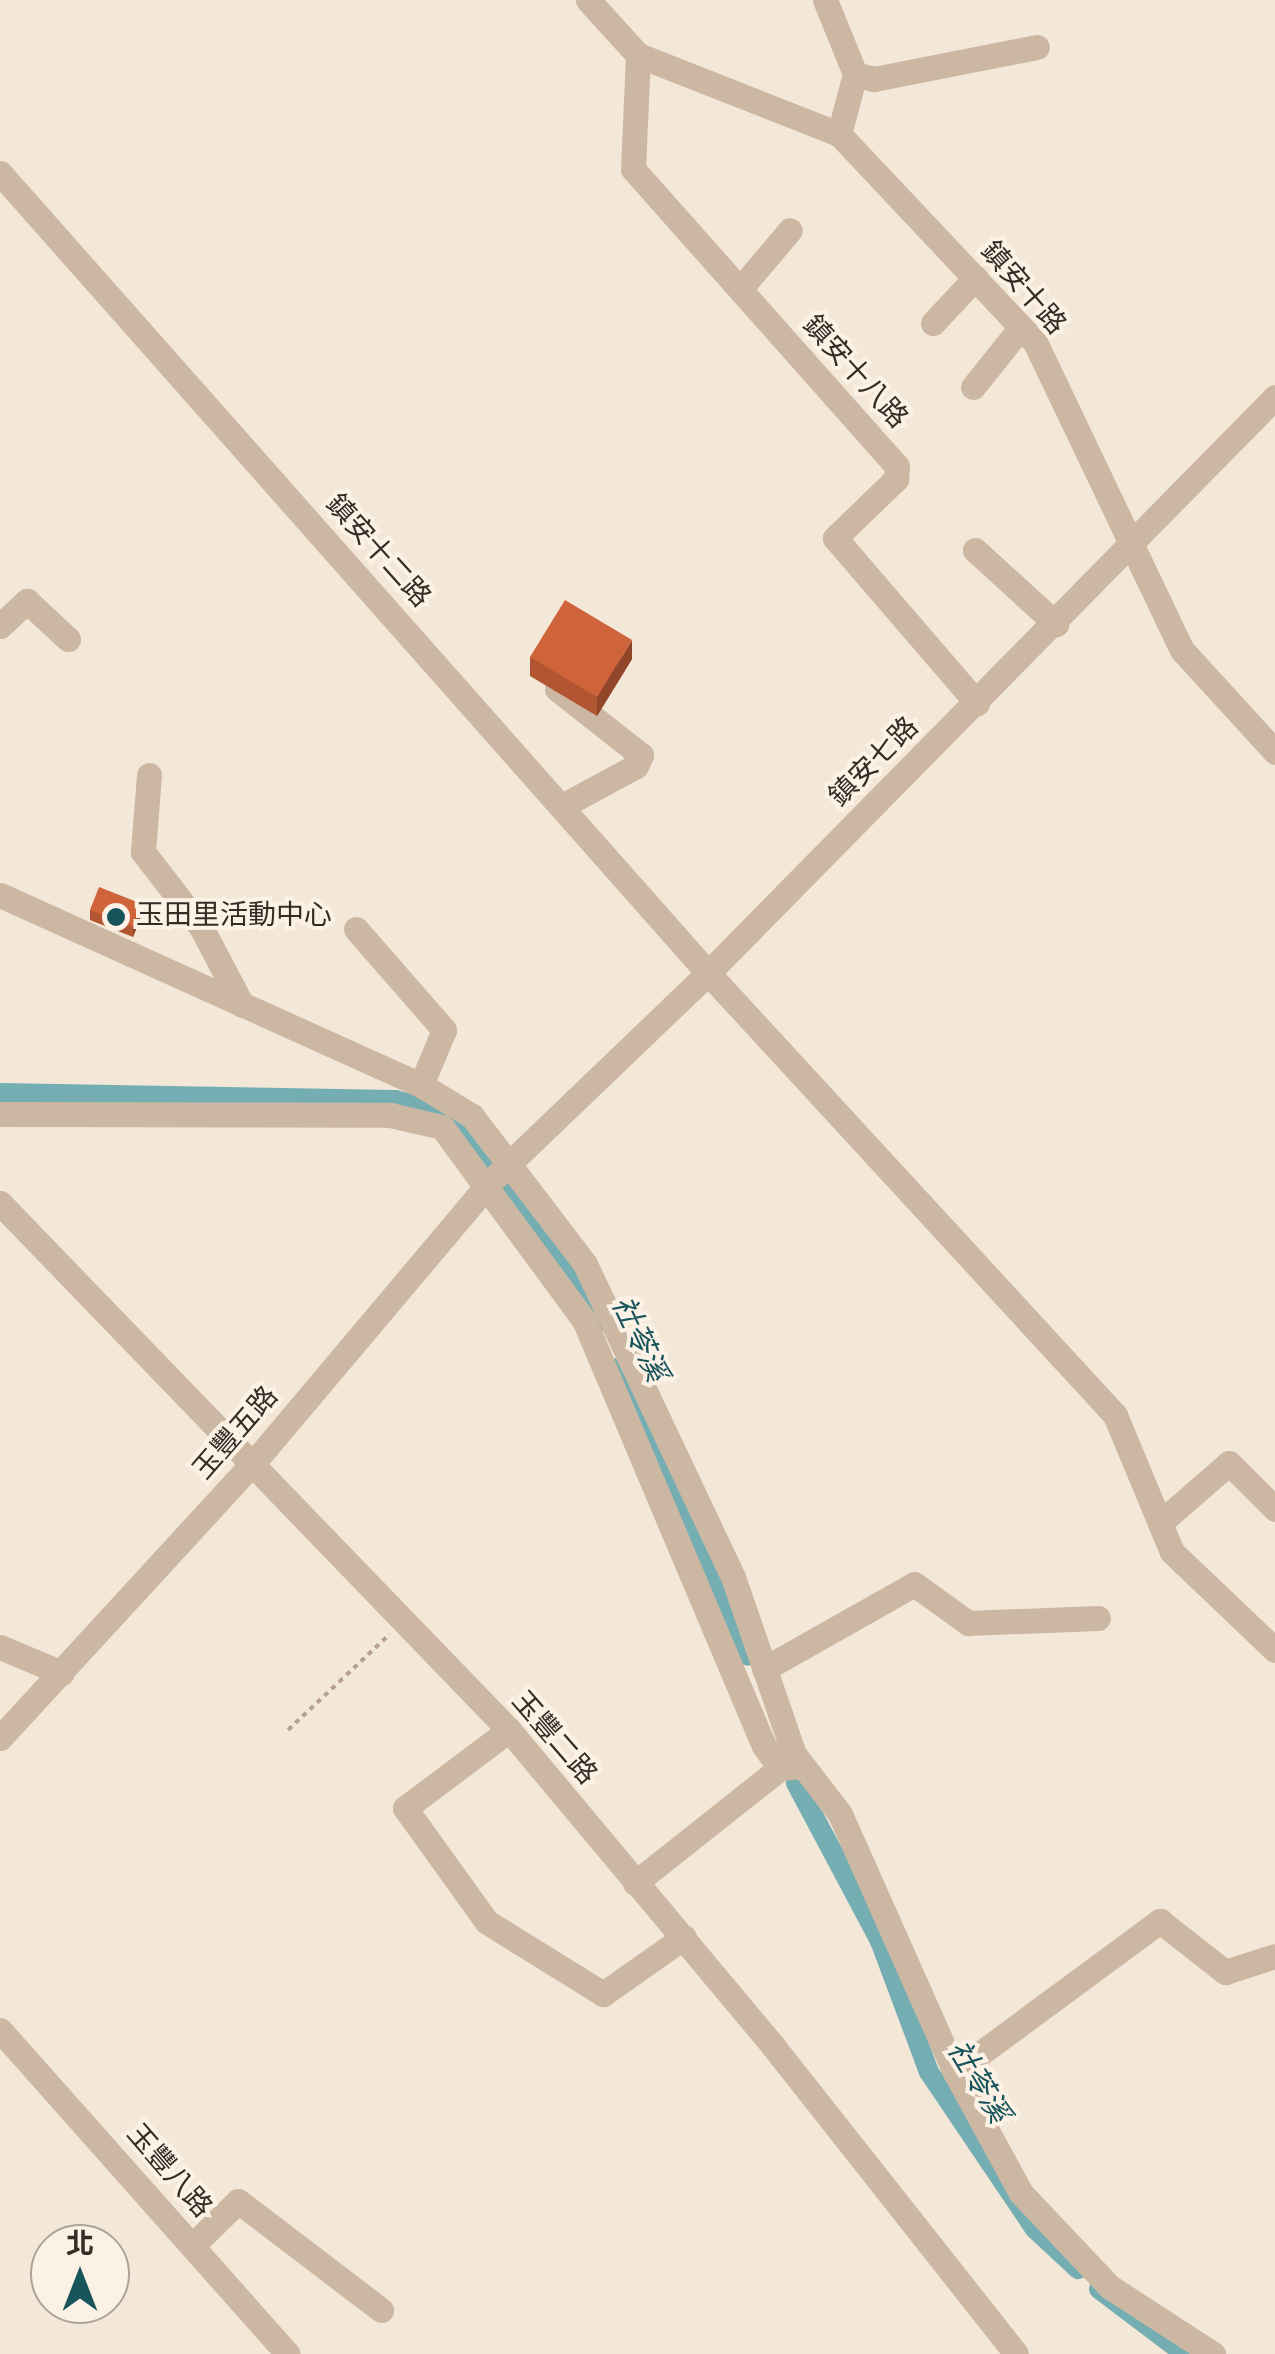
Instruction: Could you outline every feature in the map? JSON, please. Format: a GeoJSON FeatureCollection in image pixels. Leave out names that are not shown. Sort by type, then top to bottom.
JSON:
{"type":"FeatureCollection","features":[{"type":"Feature","properties":{"kind":"street","name":"鎮安十路"},"geometry":{"type":"LineString","coordinates":[[588,0],[638,55],[839,134],[1036,342],[1182,650],[1275,752]]}},
{"type":"Feature","properties":{"kind":"street"},"geometry":{"type":"LineString","coordinates":[[825,0],[855,74],[839,134]]}},
{"type":"Feature","properties":{"kind":"street"},"geometry":{"type":"LineString","coordinates":[[855,74],[874,79],[1037,47]]}},
{"type":"Feature","properties":{"kind":"street","name":"鎮安十八路"},"geometry":{"type":"LineString","coordinates":[[638,55],[633,169],[896,466],[896,478],[835,538],[978,703]]}},
{"type":"Feature","properties":{"kind":"street","name":"鎮安十二路"},"geometry":{"type":"LineString","coordinates":[[0,173],[708,973],[1116,1415],[1172,1552],[1275,1650]]}},
{"type":"Feature","properties":{"kind":"street"},"geometry":{"type":"LineString","coordinates":[[740,290],[790,230]]}},
{"type":"Feature","properties":{"kind":"street"},"geometry":{"type":"LineString","coordinates":[[933,323],[974,278]]}},
{"type":"Feature","properties":{"kind":"street"},"geometry":{"type":"LineString","coordinates":[[973,388],[1020,327]]}},
{"type":"Feature","properties":{"kind":"street","name":"鎮安七路"},"geometry":{"type":"LineString","coordinates":[[510,1163],[708,973],[978,703],[1275,397]]}},
{"type":"Feature","properties":{"kind":"street"},"geometry":{"type":"LineString","coordinates":[[974,550],[1056,624]]}},
{"type":"Feature","properties":{"kind":"street"},"geometry":{"type":"LineString","coordinates":[[0,626],[26,601],[68,639]]}},
{"type":"Feature","properties":{"kind":"street"},"geometry":{"type":"LineString","coordinates":[[557,689],[641,755],[636,766],[562,806]]}},
{"type":"Feature","properties":{"kind":"street"},"geometry":{"type":"LineString","coordinates":[[149,775],[143,852],[201,928],[242,1006]]}},
{"type":"Feature","properties":{"kind":"street"},"geometry":{"type":"LineString","coordinates":[[1,898],[422,1085],[472,1116],[586,1264],[650,1390],[733,1576],[791,1767]]}},
{"type":"Feature","properties":{"kind":"street"},"geometry":{"type":"LineString","coordinates":[[356,929],[444,1030],[422,1085]]}},
{"type":"Feature","properties":{"kind":"street"},"geometry":{"type":"LineString","coordinates":[[0,1114],[390,1115],[442,1126],[584,1320],[791,1767],[840,1814],[877,1888],[955,2072],[1022,2193],[1110,2287],[1213,2354]]}},
{"type":"Feature","properties":{"kind":"street","name":"玉豐五路"},"geometry":{"type":"LineString","coordinates":[[0,1738],[255,1461],[488,1184],[510,1163]]}},
{"type":"Feature","properties":{"kind":"street","name":"玉豐二路"},"geometry":{"type":"LineString","coordinates":[[0,1203],[255,1461],[509,1730],[684,1938],[1016,2354]]}},
{"type":"Feature","properties":{"kind":"street"},"geometry":{"type":"LineString","coordinates":[[1160,1522],[1229,1463],[1275,1509]]}},
{"type":"Feature","properties":{"kind":"street"},"geometry":{"type":"LineString","coordinates":[[764,1669],[914,1584],[968,1624],[1098,1618]]}},
{"type":"Feature","properties":{"kind":"street"},"geometry":{"type":"LineString","coordinates":[[0,1647],[62,1673]]}},
{"type":"Feature","properties":{"kind":"street"},"geometry":{"type":"LineString","coordinates":[[509,1730],[406,1808],[486,1922],[603,1994],[684,1938]]}},
{"type":"Feature","properties":{"kind":"street"},"geometry":{"type":"LineString","coordinates":[[635,1883],[791,1767]]}},
{"type":"Feature","properties":{"kind":"street"},"geometry":{"type":"LineString","coordinates":[[955,2072],[1160,1921],[1225,1972],[1275,1956]]}},
{"type":"Feature","properties":{"kind":"street","name":"玉豐八路"},"geometry":{"type":"LineString","coordinates":[[0,2030],[288,2354]]}},
{"type":"Feature","properties":{"kind":"street"},"geometry":{"type":"LineString","coordinates":[[192,2246],[238,2201],[381,2310]]}},
{"type":"Feature","properties":{"kind":"path"},"geometry":{"type":"LineString","coordinates":[[288,1730],[404,1620]]}},
{"type":"Feature","properties":{"kind":"building"},"geometry":{"type":"Polygon","coordinates":[[[565,600],[632,640],[597,697],[530,657],[565,600]]]}},
{"type":"Feature","properties":{"kind":"building"},"geometry":{"type":"Polygon","coordinates":[[[99,887],[142,904],[133,927],[90,910],[99,887]]]}},
{"type":"Feature","properties":{"kind":"waterway","name":"社苓溪"},"geometry":{"type":"LineString","coordinates":[[0,1093],[396,1100],[435,1111],[489,1162]]}},
{"type":"Feature","properties":{"kind":"waterway","name":"社苓溪"},"geometry":{"type":"LineString","coordinates":[[507,1187],[576,1280],[596,1324]]}},
{"type":"Feature","properties":{"kind":"waterway","name":"社苓溪"},"geometry":{"type":"LineString","coordinates":[[617,1368],[748,1656]]}},
{"type":"Feature","properties":{"kind":"waterway","name":"社苓溪"},"geometry":{"type":"LineString","coordinates":[[796,1783],[880,1941],[929,2072],[1035,2229],[1078,2269]]}},
{"type":"Feature","properties":{"kind":"waterway"},"geometry":{"type":"LineString","coordinates":[[1099,2289],[1185,2354]]}},
{"type":"Feature","properties":{"kind":"place","name":"玉田里活動中心"},"geometry":{"type":"Point","coordinates":[116,917]}}]}
